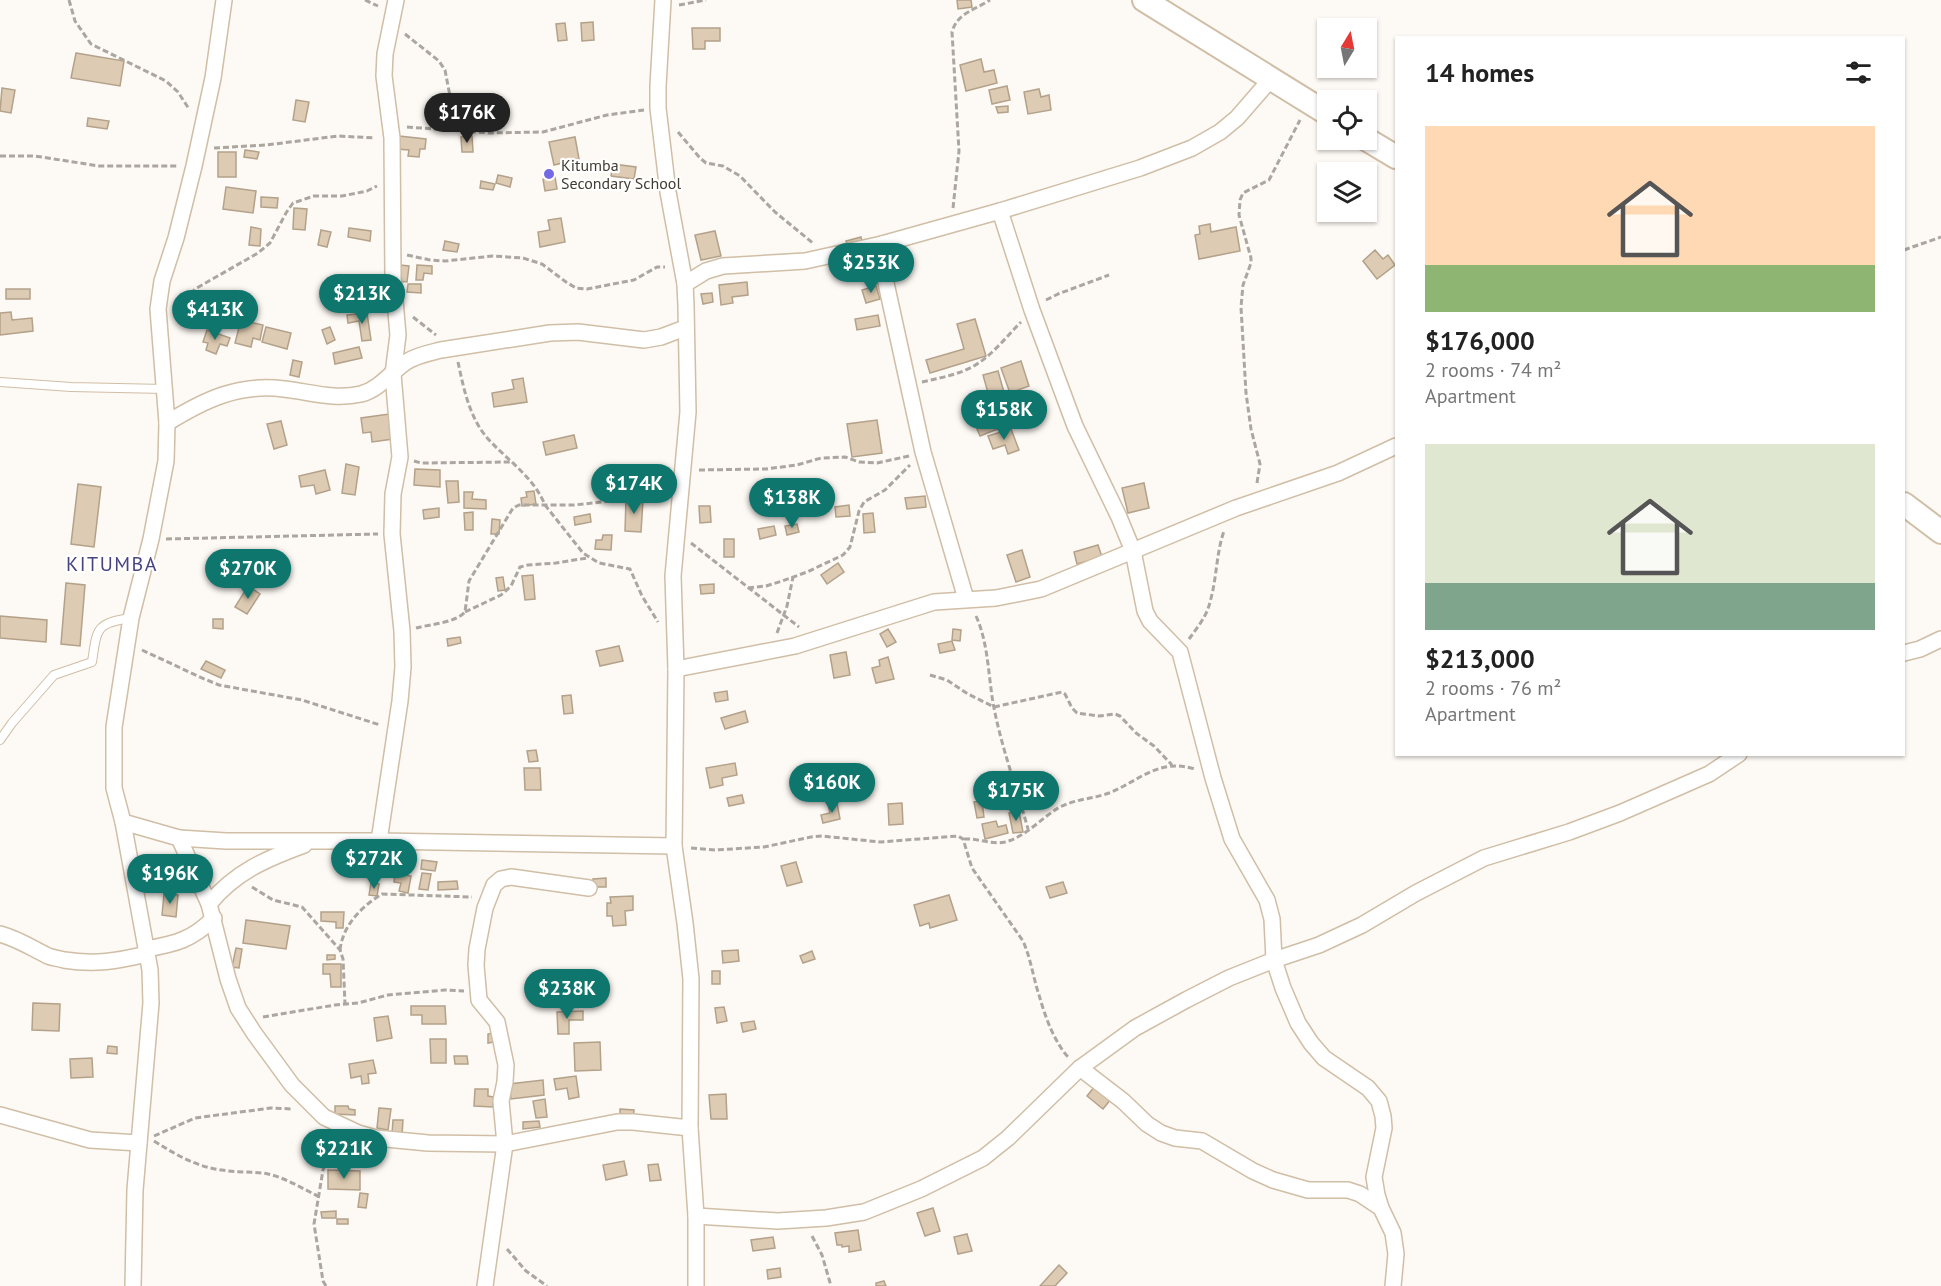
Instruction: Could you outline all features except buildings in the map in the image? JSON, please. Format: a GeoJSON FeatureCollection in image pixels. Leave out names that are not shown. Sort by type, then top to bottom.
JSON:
{"type":"FeatureCollection","features":[{"type":"Feature","properties":{"kind":"street"},"geometry":{"type":"LineString","coordinates":[[133,1286],[133,1229],[151,1003],[150,970],[123,822],[114,788],[113,756],[117,700],[131,618],[151,539],[166,461],[167,423],[158,309],[162,281],[176,238],[198,148],[213,78],[224,0]]}},
{"type":"Feature","properties":{"kind":"street"},"geometry":{"type":"LineString","coordinates":[[379,840],[403,667],[402,631],[392,534],[393,494],[400,457],[393,374],[398,335],[393,251],[391,132],[384,76],[385,54],[396,0]]}},
{"type":"Feature","properties":{"kind":"street"},"geometry":{"type":"LineString","coordinates":[[1144,0],[1317,108]]}},
{"type":"Feature","properties":{"kind":"street"},"geometry":{"type":"LineString","coordinates":[[663,4],[658,108],[668,192],[685,284],[688,412],[673,576],[676,669],[674,846],[686,924],[691,979],[690,1128],[696,1216],[696,1286]]}},
{"type":"Feature","properties":{"kind":"street"},"geometry":{"type":"LineString","coordinates":[[685,284],[706,271],[723,267],[805,261],[882,244],[1140,168],[1192,148],[1220,132],[1236,118],[1270,80]]}},
{"type":"Feature","properties":{"kind":"street"},"geometry":{"type":"LineString","coordinates":[[1377,146],[1395,157]]}},
{"type":"Feature","properties":{"kind":"street"},"geometry":{"type":"LineString","coordinates":[[1000,211],[1032,310],[1075,426],[1133,551],[1145,611],[1154,626],[1180,652],[1213,778],[1232,839],[1267,900],[1272,919],[1274,960],[1283,988],[1298,1023],[1311,1043],[1324,1058],[1368,1088],[1378,1101],[1384,1128],[1374,1177],[1381,1208],[1393,1233],[1396,1254],[1393,1286]]}},
{"type":"Feature","properties":{"kind":"street"},"geometry":{"type":"LineString","coordinates":[[882,244],[886,283],[920,453],[966,599]]}},
{"type":"Feature","properties":{"kind":"street"},"geometry":{"type":"LineString","coordinates":[[167,423],[216,396],[251,388],[285,389],[328,397],[364,393],[393,374],[406,362],[423,354],[550,333],[578,332],[644,340],[661,337],[685,328]]}},
{"type":"Feature","properties":{"kind":"street"},"geometry":{"type":"LineString","coordinates":[[676,669],[769,652],[815,640],[934,602],[996,598],[1041,589],[1242,506],[1338,473],[1395,446]]}},
{"type":"Feature","properties":{"kind":"street"},"geometry":{"type":"LineString","coordinates":[[1905,505],[1941,532]]}},
{"type":"Feature","properties":{"kind":"street"},"geometry":{"type":"LineString","coordinates":[[1905,653],[1920,649],[1941,639]]}},
{"type":"Feature","properties":{"kind":"street"},"geometry":{"type":"LineString","coordinates":[[696,1216],[804,1221],[843,1216],[864,1212],[929,1186],[982,1158],[1008,1138],[1080,1068],[1135,1028],[1229,978],[1319,945],[1362,926],[1416,893],[1484,858],[1569,832],[1620,813],[1709,774],[1735,756]]}},
{"type":"Feature","properties":{"kind":"street"},"geometry":{"type":"LineString","coordinates":[[123,822],[179,837],[226,841],[379,840],[674,846]]}},
{"type":"Feature","properties":{"kind":"street"},"geometry":{"type":"LineString","coordinates":[[179,837],[211,911],[228,980],[245,1021],[292,1085],[318,1112],[358,1133],[384,1139],[428,1143],[505,1144],[616,1122],[690,1128]]}},
{"type":"Feature","properties":{"kind":"street"},"geometry":{"type":"LineString","coordinates":[[0,934],[23,942],[48,957],[77,962],[113,962],[188,938],[203,929],[211,911],[230,881],[257,864],[316,840]]}},
{"type":"Feature","properties":{"kind":"street"},"geometry":{"type":"LineString","coordinates":[[485,1286],[505,1144],[501,1101],[506,1065],[497,1022],[479,1000],[477,992],[477,949],[489,897],[494,885],[501,879],[511,877],[589,888]]}},
{"type":"Feature","properties":{"kind":"street"},"geometry":{"type":"LineString","coordinates":[[1080,1068],[1161,1133],[1175,1138],[1202,1141],[1273,1180],[1308,1190],[1348,1190],[1360,1194],[1381,1208]]}},
{"type":"Feature","properties":{"kind":"street"},"geometry":{"type":"LineString","coordinates":[[0,1115],[90,1140],[139,1143]]}},
{"type":"Feature","properties":{"kind":"lane"},"geometry":{"type":"LineString","coordinates":[[0,382],[71,387],[165,389]]}},
{"type":"Feature","properties":{"kind":"lane"},"geometry":{"type":"LineString","coordinates":[[0,740],[54,675],[92,662],[95,637],[105,624],[131,618]]}},
{"type":"Feature","properties":{"kind":"path"},"geometry":{"type":"LineString","coordinates":[[69,0],[75,21],[91,44],[166,81],[178,92],[202,128]]}},
{"type":"Feature","properties":{"kind":"path"},"geometry":{"type":"LineString","coordinates":[[663,4],[706,0]]}},
{"type":"Feature","properties":{"kind":"path"},"geometry":{"type":"LineString","coordinates":[[951,225],[959,151],[952,32],[959,17],[990,0]]}},
{"type":"Feature","properties":{"kind":"path"},"geometry":{"type":"LineString","coordinates":[[392,18],[410,38],[439,61],[446,70],[454,117],[470,132]]}},
{"type":"Feature","properties":{"kind":"path"},"geometry":{"type":"LineString","coordinates":[[198,148],[266,145],[391,132],[543,132],[607,115],[658,108],[706,163],[723,165],[740,176],[775,212],[830,256],[856,271],[886,283]]}},
{"type":"Feature","properties":{"kind":"path"},"geometry":{"type":"LineString","coordinates":[[1180,652],[1204,619],[1210,602],[1219,546],[1227,524],[1257,482],[1260,464],[1251,429],[1244,370],[1241,307],[1243,285],[1251,258],[1239,215],[1240,200],[1243,193],[1269,180],[1317,110]]}},
{"type":"Feature","properties":{"kind":"path"},"geometry":{"type":"LineString","coordinates":[[0,156],[35,156],[99,166],[194,166]]}},
{"type":"Feature","properties":{"kind":"path"},"geometry":{"type":"LineString","coordinates":[[160,333],[195,289],[258,254],[270,243],[293,203],[314,196],[342,196],[367,191],[392,180]]}},
{"type":"Feature","properties":{"kind":"path"},"geometry":{"type":"LineString","coordinates":[[1905,250],[1941,237]]}},
{"type":"Feature","properties":{"kind":"path"},"geometry":{"type":"LineString","coordinates":[[393,251],[430,260],[445,261],[493,256],[523,258],[542,264],[576,288],[587,289],[634,280],[657,267],[682,268]]}},
{"type":"Feature","properties":{"kind":"path"},"geometry":{"type":"LineString","coordinates":[[908,385],[958,373],[974,366],[1041,302],[1108,275]]}},
{"type":"Feature","properties":{"kind":"path"},"geometry":{"type":"LineString","coordinates":[[395,303],[455,349],[471,413],[489,441],[514,462],[583,553],[599,563],[630,570],[659,624]]}},
{"type":"Feature","properties":{"kind":"path"},"geometry":{"type":"LineString","coordinates":[[465,612],[469,581],[513,508],[519,505],[574,505],[611,501],[683,470],[766,469],[796,465],[821,458],[838,457],[877,463],[920,453]]}},
{"type":"Feature","properties":{"kind":"path"},"geometry":{"type":"LineString","coordinates":[[748,588],[766,586],[793,577],[830,562],[847,551],[861,506],[864,502],[879,495],[898,478],[920,453]]}},
{"type":"Feature","properties":{"kind":"path"},"geometry":{"type":"LineString","coordinates":[[400,457],[421,463],[514,462]]}},
{"type":"Feature","properties":{"kind":"path"},"geometry":{"type":"LineString","coordinates":[[677,533],[784,615]]}},
{"type":"Feature","properties":{"kind":"path"},"geometry":{"type":"LineString","coordinates":[[151,539],[392,534]]}},
{"type":"Feature","properties":{"kind":"path"},"geometry":{"type":"LineString","coordinates":[[402,631],[457,618],[501,595],[511,586],[520,567],[589,557]]}},
{"type":"Feature","properties":{"kind":"path"},"geometry":{"type":"LineString","coordinates":[[769,652],[784,615],[793,577]]}},
{"type":"Feature","properties":{"kind":"path"},"geometry":{"type":"LineString","coordinates":[[966,599],[979,621],[987,654],[993,706],[1028,829]]}},
{"type":"Feature","properties":{"kind":"path"},"geometry":{"type":"LineString","coordinates":[[127,643],[219,685],[302,700],[396,730]]}},
{"type":"Feature","properties":{"kind":"path"},"geometry":{"type":"LineString","coordinates":[[930,675],[947,680],[968,694],[993,706],[1062,692],[1077,713],[1120,716],[1172,765]]}},
{"type":"Feature","properties":{"kind":"path"},"geometry":{"type":"LineString","coordinates":[[674,846],[735,850],[822,836],[880,842],[958,836],[963,839],[976,838],[989,843],[1005,842],[1018,837],[1060,807],[1110,793],[1160,767],[1172,765],[1197,769],[1213,778]]}},
{"type":"Feature","properties":{"kind":"path"},"geometry":{"type":"LineString","coordinates":[[963,839],[972,868],[1029,952],[1039,995],[1055,1038],[1066,1056],[1080,1068]]}},
{"type":"Feature","properties":{"kind":"path"},"geometry":{"type":"LineString","coordinates":[[240,874],[254,888],[273,900],[302,907],[340,950],[343,959],[345,1004]]}},
{"type":"Feature","properties":{"kind":"path"},"geometry":{"type":"LineString","coordinates":[[340,950],[342,938],[358,913],[382,894],[489,897]]}},
{"type":"Feature","properties":{"kind":"path"},"geometry":{"type":"LineString","coordinates":[[245,1021],[366,1001],[388,995],[445,990],[477,992]]}},
{"type":"Feature","properties":{"kind":"path"},"geometry":{"type":"LineString","coordinates":[[320,1197],[270,1174],[222,1171],[203,1166],[181,1158],[150,1138],[195,1118],[271,1108],[318,1112],[331,1135],[331,1147],[323,1170],[320,1197],[314,1224],[323,1281],[326,1286]]}},
{"type":"Feature","properties":{"kind":"path"},"geometry":{"type":"LineString","coordinates":[[804,1221],[822,1255],[831,1286]]}},
{"type":"Feature","properties":{"kind":"path"},"geometry":{"type":"LineString","coordinates":[[493,1231],[526,1271],[547,1286]]}},
{"type":"Feature","properties":{"kind":"place","name":"Kitumba Secondary School"},"geometry":{"type":"Point","coordinates":[549,174]}},
{"type":"Feature","properties":{"kind":"district","name":"KITUMBA"},"geometry":{"type":"Point","coordinates":[112,564]}}]}
